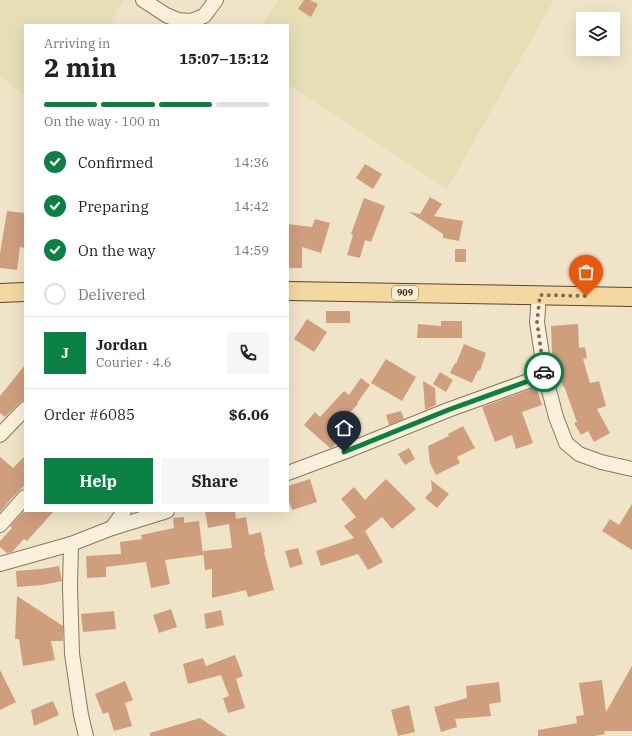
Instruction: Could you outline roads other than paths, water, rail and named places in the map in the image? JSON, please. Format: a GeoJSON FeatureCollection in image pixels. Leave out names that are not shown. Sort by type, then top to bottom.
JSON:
{"type":"FeatureCollection","features":[{"type":"Feature","properties":{"kind":"main road","name":"909"},"geometry":{"type":"LineString","coordinates":[[289,291],[632,296]]}},
{"type":"Feature","properties":{"kind":"main road"},"geometry":{"type":"LineString","coordinates":[[0,293],[24,292]]}},
{"type":"Feature","properties":{"kind":"street"},"geometry":{"type":"LineString","coordinates":[[143,0],[166,15],[178,20],[190,21],[204,16],[216,0]]}},
{"type":"Feature","properties":{"kind":"street"},"geometry":{"type":"LineString","coordinates":[[540,295],[537,322],[545,375],[556,417],[566,443],[579,454],[601,462],[632,469]]}},
{"type":"Feature","properties":{"kind":"street"},"geometry":{"type":"LineString","coordinates":[[289,473],[448,410],[545,375]]}},
{"type":"Feature","properties":{"kind":"street"},"geometry":{"type":"LineString","coordinates":[[0,435],[24,410]]}},
{"type":"Feature","properties":{"kind":"street"},"geometry":{"type":"LineString","coordinates":[[0,525],[24,498]]}},
{"type":"Feature","properties":{"kind":"street"},"geometry":{"type":"LineString","coordinates":[[112,528],[123,512]]}},
{"type":"Feature","properties":{"kind":"street"},"geometry":{"type":"LineString","coordinates":[[0,564],[71,544],[112,528],[164,512]]}},
{"type":"Feature","properties":{"kind":"street"},"geometry":{"type":"LineString","coordinates":[[71,544],[70,587],[72,654],[81,715],[86,736]]}}]}
